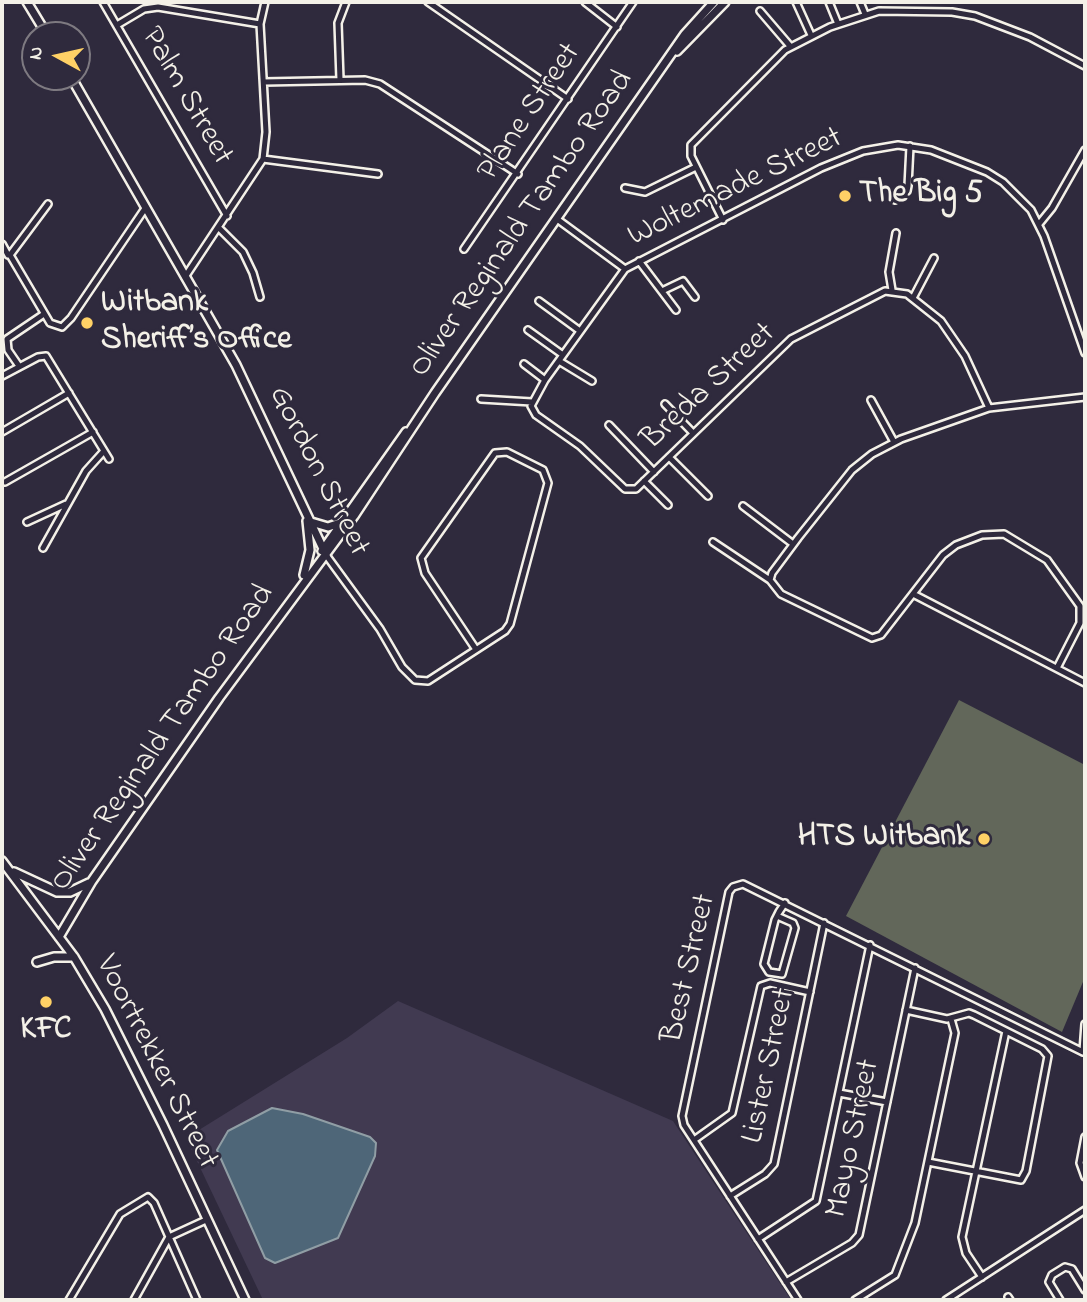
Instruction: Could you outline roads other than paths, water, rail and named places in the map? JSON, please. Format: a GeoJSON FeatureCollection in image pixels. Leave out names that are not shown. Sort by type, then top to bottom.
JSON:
{"type":"FeatureCollection","features":[{"type":"Feature","properties":{"kind":"main road"},"geometry":{"type":"LineString","coordinates":[[27,2],[39,21]]}},
{"type":"Feature","properties":{"kind":"main road","name":"Oliver Reginald Tambo Road"},"geometry":{"type":"LineString","coordinates":[[324,552],[341,523],[418,418],[685,34],[714,2]]}},
{"type":"Feature","properties":{"kind":"main road","name":"Oliver Reginald Tambo Road"},"geometry":{"type":"LineString","coordinates":[[669,59],[725,2]]}},
{"type":"Feature","properties":{"kind":"main road","name":"Gordon Street"},"geometry":{"type":"LineString","coordinates":[[79,91],[236,365],[324,552]]}},
{"type":"Feature","properties":{"kind":"main road","name":"Oliver Reginald Tambo Road"},"geometry":{"type":"LineString","coordinates":[[59,937],[92,881],[298,588],[401,448],[418,418]]}},
{"type":"Feature","properties":{"kind":"main road"},"geometry":{"type":"LineString","coordinates":[[298,588],[310,551],[304,507]]}},
{"type":"Feature","properties":{"kind":"main road"},"geometry":{"type":"LineString","coordinates":[[311,522],[330,527],[341,523]]}},
{"type":"Feature","properties":{"kind":"main road","name":"Voortrekker Street"},"geometry":{"type":"LineString","coordinates":[[2,860],[74,957],[105,1009],[245,1300]]}},
{"type":"Feature","properties":{"kind":"main road"},"geometry":{"type":"LineString","coordinates":[[10,870],[49,890],[64,893],[80,889],[92,881]]}},
{"type":"Feature","properties":{"kind":"main road"},"geometry":{"type":"LineString","coordinates":[[37,962],[54,957],[74,957]]}},
{"type":"Feature","properties":{"kind":"street","name":"Palm Street"},"geometry":{"type":"LineString","coordinates":[[103,2],[227,216]]}},
{"type":"Feature","properties":{"kind":"street"},"geometry":{"type":"LineString","coordinates":[[186,277],[262,159],[266,132],[260,24],[265,2]]}},
{"type":"Feature","properties":{"kind":"street"},"geometry":{"type":"LineString","coordinates":[[340,80],[338,23],[346,2]]}},
{"type":"Feature","properties":{"kind":"street"},"geometry":{"type":"LineString","coordinates":[[428,2],[568,99]]}},
{"type":"Feature","properties":{"kind":"street"},"geometry":{"type":"LineString","coordinates":[[584,2],[617,27]]}},
{"type":"Feature","properties":{"kind":"street","name":"Plane Street"},"geometry":{"type":"LineString","coordinates":[[464,249],[518,174],[633,2]]}},
{"type":"Feature","properties":{"kind":"street"},"geometry":{"type":"LineString","coordinates":[[796,2],[811,35]]}},
{"type":"Feature","properties":{"kind":"street"},"geometry":{"type":"LineString","coordinates":[[829,2],[838,24]]}},
{"type":"Feature","properties":{"kind":"street"},"geometry":{"type":"LineString","coordinates":[[860,2],[865,14]]}},
{"type":"Feature","properties":{"kind":"street"},"geometry":{"type":"LineString","coordinates":[[117,25],[144,9],[158,7],[260,24]]}},
{"type":"Feature","properties":{"kind":"street"},"geometry":{"type":"LineString","coordinates":[[723,220],[690,153],[694,141],[790,46],[811,35],[865,14],[928,9],[975,16],[1030,37],[1085,66]]}},
{"type":"Feature","properties":{"kind":"street"},"geometry":{"type":"LineString","coordinates":[[760,11],[790,46]]}},
{"type":"Feature","properties":{"kind":"street"},"geometry":{"type":"LineString","coordinates":[[264,82],[340,80],[380,83],[518,174]]}},
{"type":"Feature","properties":{"kind":"street"},"geometry":{"type":"LineString","coordinates":[[894,200],[908,186],[910,146]]}},
{"type":"Feature","properties":{"kind":"street","name":"Woltemade Street"},"geometry":{"type":"LineString","coordinates":[[557,219],[625,269],[821,168],[863,150],[910,146],[950,156],[987,172],[1021,198],[1039,224],[1085,353]]}},
{"type":"Feature","properties":{"kind":"street"},"geometry":{"type":"LineString","coordinates":[[1039,224],[1052,208],[1085,150]]}},
{"type":"Feature","properties":{"kind":"street"},"geometry":{"type":"LineString","coordinates":[[262,159],[378,174]]}},
{"type":"Feature","properties":{"kind":"street"},"geometry":{"type":"LineString","coordinates":[[625,188],[645,192],[696,167]]}},
{"type":"Feature","properties":{"kind":"street"},"geometry":{"type":"LineString","coordinates":[[7,255],[48,204]]}},
{"type":"Feature","properties":{"kind":"street"},"geometry":{"type":"LineString","coordinates":[[2,244],[44,314],[53,325],[65,325],[146,207]]}},
{"type":"Feature","properties":{"kind":"street"},"geometry":{"type":"LineString","coordinates":[[219,228],[243,252],[253,272],[260,297]]}},
{"type":"Feature","properties":{"kind":"street"},"geometry":{"type":"LineString","coordinates":[[896,233],[889,272],[891,290],[913,298],[950,332],[989,408]]}},
{"type":"Feature","properties":{"kind":"street"},"geometry":{"type":"LineString","coordinates":[[913,298],[934,258]]}},
{"type":"Feature","properties":{"kind":"street"},"geometry":{"type":"LineString","coordinates":[[639,261],[676,310]]}},
{"type":"Feature","properties":{"kind":"street"},"geometry":{"type":"LineString","coordinates":[[481,399],[532,402],[625,269]]}},
{"type":"Feature","properties":{"kind":"street"},"geometry":{"type":"LineString","coordinates":[[662,291],[683,281],[695,298]]}},
{"type":"Feature","properties":{"kind":"street","name":"Breda Street"},"geometry":{"type":"LineString","coordinates":[[532,402],[536,415],[580,446],[625,489],[636,489],[791,339],[891,290]]}},
{"type":"Feature","properties":{"kind":"street"},"geometry":{"type":"LineString","coordinates":[[539,301],[580,331]]}},
{"type":"Feature","properties":{"kind":"street"},"geometry":{"type":"LineString","coordinates":[[19,366],[8,350],[7,339],[44,314]]}},
{"type":"Feature","properties":{"kind":"street"},"geometry":{"type":"LineString","coordinates":[[1077,329],[1085,326]]}},
{"type":"Feature","properties":{"kind":"street"},"geometry":{"type":"LineString","coordinates":[[528,330],[563,355]]}},
{"type":"Feature","properties":{"kind":"street"},"geometry":{"type":"LineString","coordinates":[[2,376],[46,356],[109,459]]}},
{"type":"Feature","properties":{"kind":"street"},"geometry":{"type":"LineString","coordinates":[[559,361],[592,381]]}},
{"type":"Feature","properties":{"kind":"street"},"geometry":{"type":"LineString","coordinates":[[524,364],[545,380]]}},
{"type":"Feature","properties":{"kind":"street"},"geometry":{"type":"LineString","coordinates":[[2,432],[69,393]]}},
{"type":"Feature","properties":{"kind":"street"},"geometry":{"type":"LineString","coordinates":[[770,580],[793,544],[852,470],[894,442],[989,408],[1085,397]]}},
{"type":"Feature","properties":{"kind":"street"},"geometry":{"type":"LineString","coordinates":[[871,400],[894,442]]}},
{"type":"Feature","properties":{"kind":"street"},"geometry":{"type":"LineString","coordinates":[[665,404],[693,433]]}},
{"type":"Feature","properties":{"kind":"street"},"geometry":{"type":"LineString","coordinates":[[609,425],[654,472]]}},
{"type":"Feature","properties":{"kind":"street"},"geometry":{"type":"LineString","coordinates":[[5,482],[93,432]]}},
{"type":"Feature","properties":{"kind":"street"},"geometry":{"type":"LineString","coordinates":[[43,548],[86,471],[104,451]]}},
{"type":"Feature","properties":{"kind":"street"},"geometry":{"type":"LineString","coordinates":[[500,451],[543,470],[548,483],[510,624],[505,631],[475,648],[421,563],[423,554],[486,461],[500,451]]}},
{"type":"Feature","properties":{"kind":"street"},"geometry":{"type":"LineString","coordinates":[[669,457],[708,496]]}},
{"type":"Feature","properties":{"kind":"street"},"geometry":{"type":"LineString","coordinates":[[644,481],[668,505]]}},
{"type":"Feature","properties":{"kind":"street"},"geometry":{"type":"LineString","coordinates":[[27,522],[68,503]]}},
{"type":"Feature","properties":{"kind":"street"},"geometry":{"type":"LineString","coordinates":[[743,506],[793,544]]}},
{"type":"Feature","properties":{"kind":"street"},"geometry":{"type":"LineString","coordinates":[[713,542],[770,580],[781,594],[872,638],[881,635],[915,595],[943,555],[956,545],[994,532],[1010,536],[1047,560],[1080,606],[1080,623],[1057,668]]}},
{"type":"Feature","properties":{"kind":"street","name":"Gordon Street"},"geometry":{"type":"LineString","coordinates":[[324,552],[380,629],[402,667],[421,682],[435,677],[475,648]]}},
{"type":"Feature","properties":{"kind":"street"},"geometry":{"type":"LineString","coordinates":[[915,595],[1085,683]]}},
{"type":"Feature","properties":{"kind":"street","name":"Best Street"},"geometry":{"type":"LineString","coordinates":[[694,1140],[684,1125],[683,1108],[729,892],[737,884],[743,884],[785,903],[1084,1052]]}},
{"type":"Feature","properties":{"kind":"street"},"geometry":{"type":"LineString","coordinates":[[777,916],[795,928],[782,974],[769,972],[764,964],[777,916],[785,903]]}},
{"type":"Feature","properties":{"kind":"street","name":"Lister Street"},"geometry":{"type":"LineString","coordinates":[[730,1195],[769,1171],[774,1164],[824,923]]}},
{"type":"Feature","properties":{"kind":"street"},"geometry":{"type":"LineString","coordinates":[[758,1239],[816,1201],[870,945]]}},
{"type":"Feature","properties":{"kind":"street","name":"Mayo Street"},"geometry":{"type":"LineString","coordinates":[[786,1282],[852,1243],[859,1235],[915,968]]}},
{"type":"Feature","properties":{"kind":"street"},"geometry":{"type":"LineString","coordinates":[[798,1300],[694,1140],[732,1112],[761,986],[770,983],[810,992]]}},
{"type":"Feature","properties":{"kind":"street"},"geometry":{"type":"LineString","coordinates":[[906,1010],[951,1019],[969,1013],[1042,1049],[1048,1056],[1026,1171],[1021,1180],[928,1162]]}},
{"type":"Feature","properties":{"kind":"street"},"geometry":{"type":"LineString","coordinates":[[855,1300],[897,1272],[915,1223],[956,1033],[951,1019]]}},
{"type":"Feature","properties":{"kind":"street"},"geometry":{"type":"LineString","coordinates":[[1084,1052],[1085,1024]]}},
{"type":"Feature","properties":{"kind":"street"},"geometry":{"type":"LineString","coordinates":[[982,1277],[962,1245],[1006,1031]]}},
{"type":"Feature","properties":{"kind":"street"},"geometry":{"type":"LineString","coordinates":[[839,1093],[887,1102]]}},
{"type":"Feature","properties":{"kind":"street"},"geometry":{"type":"LineString","coordinates":[[1085,1137],[1080,1163],[1085,1177]]}},
{"type":"Feature","properties":{"kind":"street"},"geometry":{"type":"LineString","coordinates":[[69,1300],[125,1208],[143,1198],[151,1199],[197,1300]]}},
{"type":"Feature","properties":{"kind":"street"},"geometry":{"type":"LineString","coordinates":[[946,1300],[1085,1210]]}},
{"type":"Feature","properties":{"kind":"street"},"geometry":{"type":"LineString","coordinates":[[134,1300],[169,1237],[206,1220]]}},
{"type":"Feature","properties":{"kind":"street"},"geometry":{"type":"LineString","coordinates":[[1060,1300],[1049,1280],[1065,1266],[1072,1269],[1085,1290]]}},
{"type":"Feature","properties":{"kind":"water"},"geometry":{"type":"Polygon","coordinates":[[[272,1108],[303,1114],[370,1137],[376,1143],[375,1156],[338,1238],[275,1263],[265,1258],[217,1150],[228,1131],[272,1108]]]}},
{"type":"Feature","properties":{"kind":"place","name":"The Big 5"},"geometry":{"type":"Point","coordinates":[845,196]}},
{"type":"Feature","properties":{"kind":"place","name":"Witbank Sheriff’s Office"},"geometry":{"type":"Point","coordinates":[87,323]}},
{"type":"Feature","properties":{"kind":"place","name":"HTS Witbank"},"geometry":{"type":"Point","coordinates":[984,839]}},
{"type":"Feature","properties":{"kind":"place","name":"KFC"},"geometry":{"type":"Point","coordinates":[46,1002]}}]}
